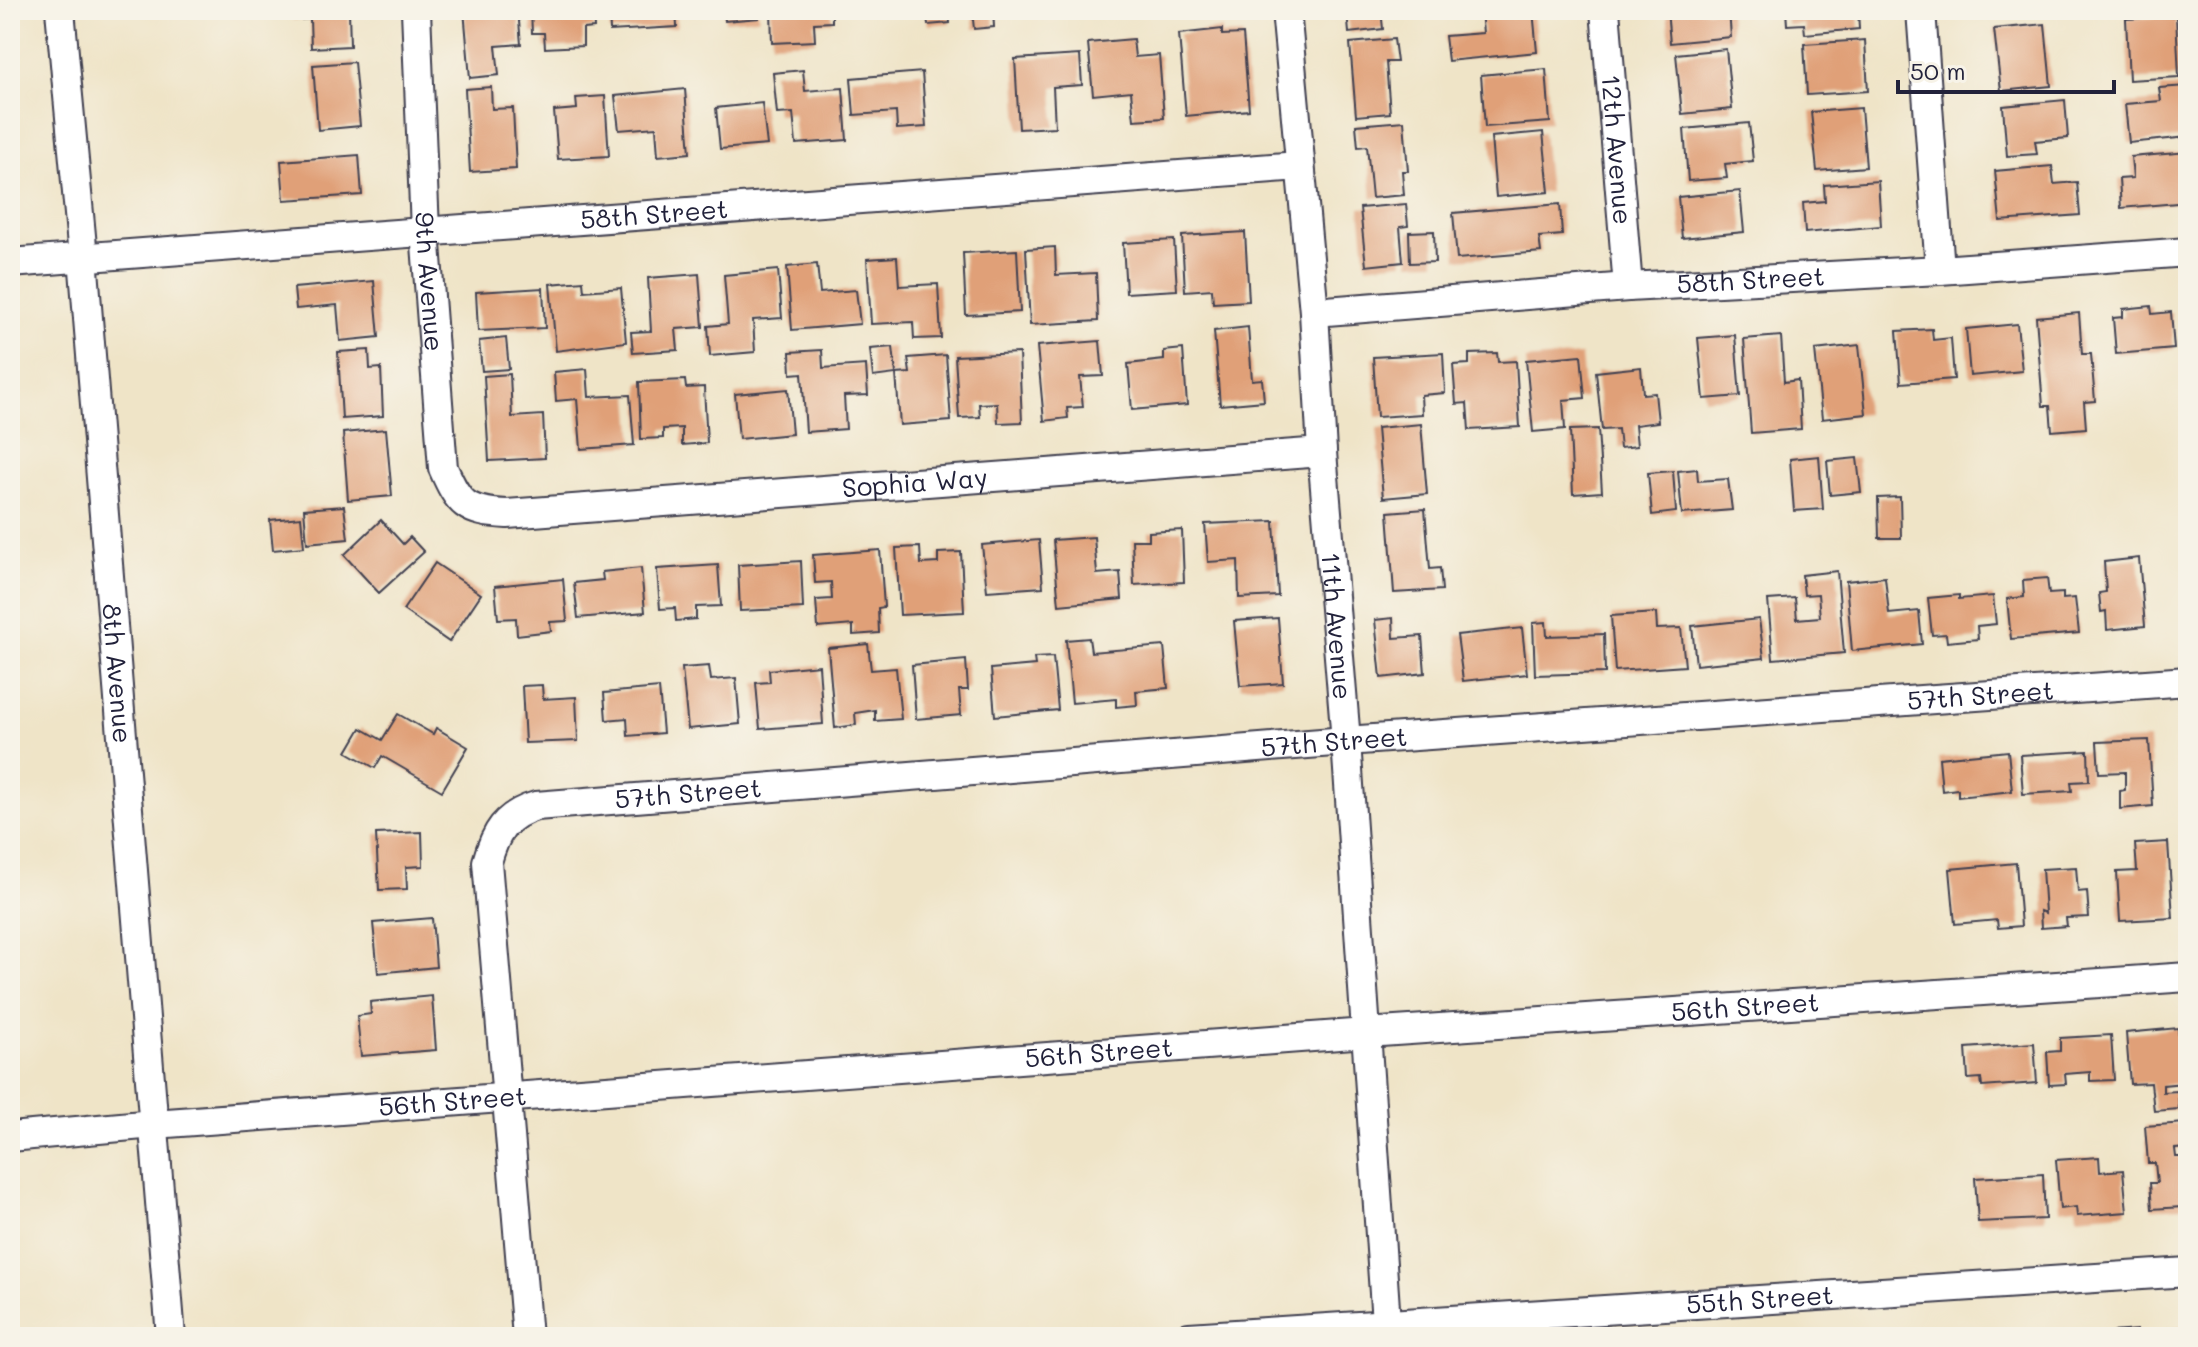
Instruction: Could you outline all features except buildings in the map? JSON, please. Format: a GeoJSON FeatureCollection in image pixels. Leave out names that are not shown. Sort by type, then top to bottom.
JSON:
{"type":"FeatureCollection","features":[{"type":"Feature","properties":{"kind":"street","name":"8th Avenue"},"geometry":{"type":"LineString","coordinates":[[60,10],[171,1337]]}},
{"type":"Feature","properties":{"kind":"street","name":"9th Avenue"},"geometry":{"type":"LineString","coordinates":[[416,10],[425,231],[443,468],[456,497],[467,507],[483,513],[507,514]]}},
{"type":"Feature","properties":{"kind":"street","name":"11th Avenue"},"geometry":{"type":"LineString","coordinates":[[1286,10],[1314,312],[1386,1330]]}},
{"type":"Feature","properties":{"kind":"street","name":"12th Avenue"},"geometry":{"type":"LineString","coordinates":[[1605,10],[1628,287]]}},
{"type":"Feature","properties":{"kind":"street"},"geometry":{"type":"LineString","coordinates":[[1921,10],[1940,270]]}},
{"type":"Feature","properties":{"kind":"street","name":"58th Street"},"geometry":{"type":"LineString","coordinates":[[10,263],[1299,166]]}},
{"type":"Feature","properties":{"kind":"street","name":"58th Street"},"geometry":{"type":"LineString","coordinates":[[1314,312],[1628,287],[1940,270],[2188,252]]}},
{"type":"Feature","properties":{"kind":"street","name":"Sophia Way"},"geometry":{"type":"LineString","coordinates":[[507,514],[1322,452]]}},
{"type":"Feature","properties":{"kind":"street","name":"57th Street"},"geometry":{"type":"LineString","coordinates":[[505,1099],[487,862],[493,837],[506,822],[536,806],[1346,741],[2188,681]]}},
{"type":"Feature","properties":{"kind":"street","name":"56th Street"},"geometry":{"type":"LineString","coordinates":[[10,1137],[1366,1033],[2188,977]]}},
{"type":"Feature","properties":{"kind":"street"},"geometry":{"type":"LineString","coordinates":[[505,1099],[527,1337]]}},
{"type":"Feature","properties":{"kind":"street","name":"55th Street"},"geometry":{"type":"LineString","coordinates":[[1189,1337],[1386,1330],[2188,1272]]}}]}
